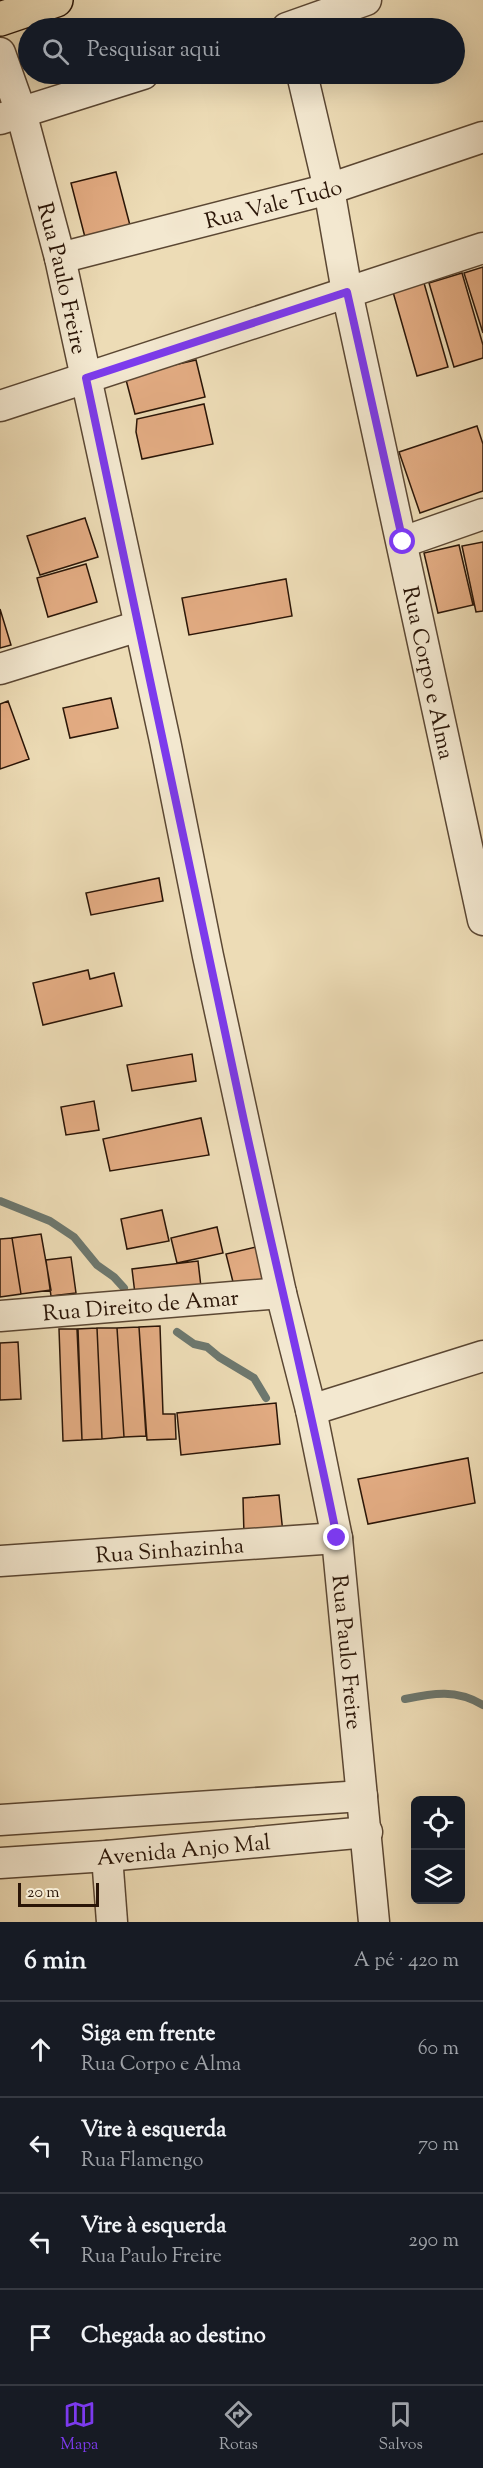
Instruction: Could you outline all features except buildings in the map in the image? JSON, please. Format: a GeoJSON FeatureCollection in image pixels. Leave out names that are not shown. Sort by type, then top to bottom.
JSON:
{"type":"FeatureCollection","features":[{"type":"Feature","properties":{"kind":"highway"},"geometry":{"type":"LineString","coordinates":[[0,19],[56,0]]}},
{"type":"Feature","properties":{"kind":"street"},"geometry":{"type":"LineString","coordinates":[[317,18],[366,0]]}},
{"type":"Feature","properties":{"kind":"street","name":"Rua Paulo Freire"},"geometry":{"type":"LineString","coordinates":[[0,53],[10,115],[60,258],[281,1293],[311,1410],[337,1538],[374,1922]]}},
{"type":"Feature","properties":{"kind":"street"},"geometry":{"type":"LineString","coordinates":[[10,115],[111,84]]}},
{"type":"Feature","properties":{"kind":"street","name":"Rua Corpo e Alma"},"geometry":{"type":"LineString","coordinates":[[304,84],[329,189],[347,292],[403,542],[483,920]]}},
{"type":"Feature","properties":{"kind":"street","name":"Rua Vale Tudo"},"geometry":{"type":"LineString","coordinates":[[60,258],[329,189],[483,137]]}},
{"type":"Feature","properties":{"kind":"street"},"geometry":{"type":"LineString","coordinates":[[0,406],[483,248]]}},
{"type":"Feature","properties":{"kind":"street"},"geometry":{"type":"LineString","coordinates":[[403,542],[483,514]]}},
{"type":"Feature","properties":{"kind":"street"},"geometry":{"type":"LineString","coordinates":[[0,669],[139,626]]}},
{"type":"Feature","properties":{"kind":"street","name":"Rua Direito de Amar"},"geometry":{"type":"LineString","coordinates":[[0,1316],[281,1293]]}},
{"type":"Feature","properties":{"kind":"street"},"geometry":{"type":"LineString","coordinates":[[311,1410],[483,1356]]}},
{"type":"Feature","properties":{"kind":"street","name":"Rua Sinhazinha"},"geometry":{"type":"LineString","coordinates":[[0,1561],[337,1538]]}},
{"type":"Feature","properties":{"kind":"street","name":"Avenida Anjo Mal"},"geometry":{"type":"LineString","coordinates":[[0,1820],[362,1797]]}},
{"type":"Feature","properties":{"kind":"street","name":"Avenida Anjo Mal"},"geometry":{"type":"LineString","coordinates":[[0,1863],[107,1856],[367,1832]]}},
{"type":"Feature","properties":{"kind":"street"},"geometry":{"type":"LineString","coordinates":[[107,1856],[112,1922]]}},
{"type":"Feature","properties":{"kind":"waterway"},"geometry":{"type":"LineString","coordinates":[[0,1201],[50,1221],[74,1237],[97,1265],[114,1277],[124,1288]]}},
{"type":"Feature","properties":{"kind":"waterway"},"geometry":{"type":"LineString","coordinates":[[177,1332],[194,1344],[207,1347],[254,1378],[266,1398]]}},
{"type":"Feature","properties":{"kind":"waterway"},"geometry":{"type":"LineString","coordinates":[[405,1699],[426,1695],[454,1694],[483,1705]]}},
{"type":"Feature","properties":{"kind":"route"},"geometry":{"type":"LineString","coordinates":[[337,1538],[311,1410],[281,1293],[208,956],[165,741],[86,378],[347,292],[403,542]]}}]}
